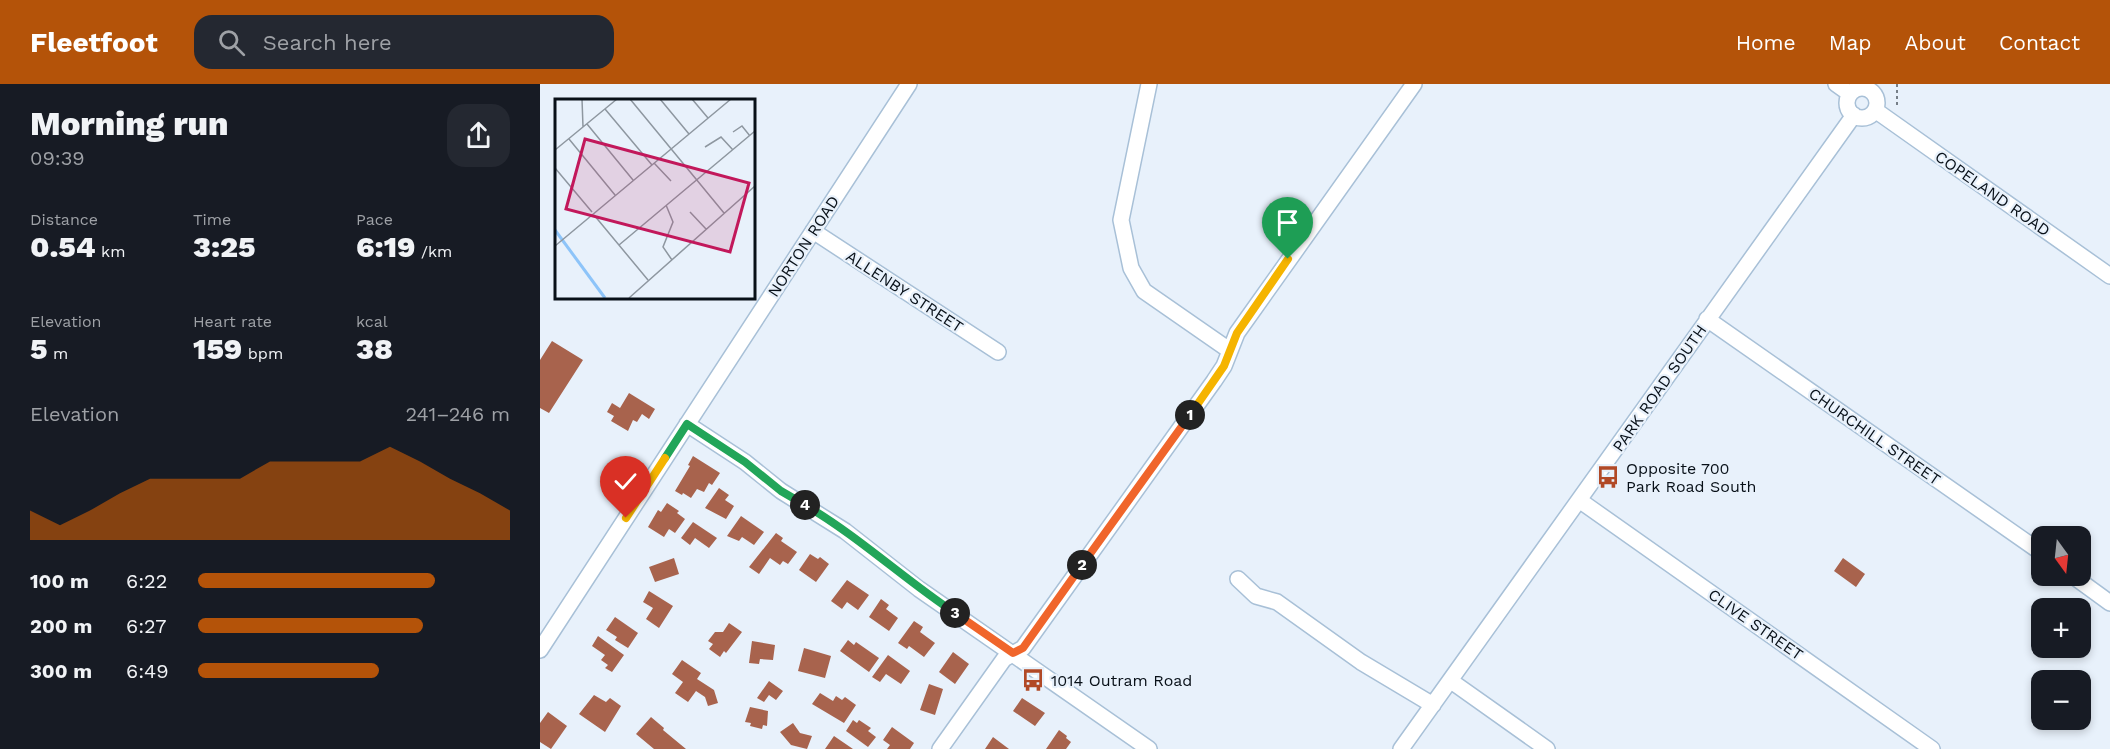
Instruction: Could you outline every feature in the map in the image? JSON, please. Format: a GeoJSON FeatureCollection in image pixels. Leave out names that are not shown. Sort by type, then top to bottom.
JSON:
{"type":"FeatureCollection","features":[{"type":"Feature","properties":{"kind":"street","name":"NORTON ROAD"},"geometry":{"type":"LineString","coordinates":[[540,650],[909,84]]}},
{"type":"Feature","properties":{"kind":"street"},"geometry":{"type":"LineString","coordinates":[[1149,84],[1121,220],[1131,268],[1144,291],[1229,350]]}},
{"type":"Feature","properties":{"kind":"street"},"geometry":{"type":"LineString","coordinates":[[939,749],[1005,659],[1023,648],[1214,381],[1224,366],[1237,333],[1414,84]]}},
{"type":"Feature","properties":{"kind":"street"},"geometry":{"type":"LineString","coordinates":[[1836,84],[1850,94]]}},
{"type":"Feature","properties":{"kind":"street"},"geometry":{"type":"LineString","coordinates":[[1873,87],[1882,115],[1863,118],[1854,115],[1847,105],[1850,94],[1857,88],[1873,87]]}},
{"type":"Feature","properties":{"kind":"street","name":"PARK ROAD SOUTH"},"geometry":{"type":"LineString","coordinates":[[1401,749],[1854,115]]}},
{"type":"Feature","properties":{"kind":"street","name":"COPELAND ROAD"},"geometry":{"type":"LineString","coordinates":[[1882,115],[2110,276]]}},
{"type":"Feature","properties":{"kind":"street","name":"ALLENBY STREET"},"geometry":{"type":"LineString","coordinates":[[813,231],[998,351]]}},
{"type":"Feature","properties":{"kind":"street","name":"CHURCHILL STREET"},"geometry":{"type":"LineString","coordinates":[[1707,319],[2031,545]]}},
{"type":"Feature","properties":{"kind":"street"},"geometry":{"type":"LineString","coordinates":[[687,424],[745,462],[781,491],[845,531],[919,589],[1149,749]]}},
{"type":"Feature","properties":{"kind":"street","name":"CLIVE STREET"},"geometry":{"type":"LineString","coordinates":[[1579,500],[1932,749]]}},
{"type":"Feature","properties":{"kind":"street"},"geometry":{"type":"LineString","coordinates":[[1238,579],[1256,596],[1277,602],[1361,662],[1433,705]]}},
{"type":"Feature","properties":{"kind":"street"},"geometry":{"type":"LineString","coordinates":[[2087,586],[2110,603]]}},
{"type":"Feature","properties":{"kind":"street"},"geometry":{"type":"LineString","coordinates":[[1451,681],[1547,749]]}},
{"type":"Feature","properties":{"kind":"path"},"geometry":{"type":"LineString","coordinates":[[1882,115],[1897,109],[1897,84]]}},
{"type":"Feature","properties":{"kind":"building"},"geometry":{"type":"Polygon","coordinates":[[[552,341],[583,360],[549,413],[540,408],[540,360],[552,341]]]}},
{"type":"Feature","properties":{"kind":"building"},"geometry":{"type":"Polygon","coordinates":[[[629,393],[655,409],[649,419],[642,414],[637,422],[633,420],[628,431],[611,421],[614,416],[607,412],[612,403],[620,408],[629,393]]]}},
{"type":"Feature","properties":{"kind":"building"},"geometry":{"type":"Polygon","coordinates":[[[693,456],[720,473],[712,485],[709,483],[704,492],[697,489],[691,498],[675,491],[690,466],[688,465],[693,456]]]}},
{"type":"Feature","properties":{"kind":"building"},"geometry":{"type":"Polygon","coordinates":[[[719,488],[729,495],[725,500],[734,506],[726,519],[705,508],[719,488]]]}},
{"type":"Feature","properties":{"kind":"building"},"geometry":{"type":"Polygon","coordinates":[[[667,503],[679,511],[677,513],[685,519],[675,533],[669,529],[664,537],[648,527],[658,510],[661,512],[667,503]]]}},
{"type":"Feature","properties":{"kind":"building"},"geometry":{"type":"Polygon","coordinates":[[[741,516],[764,532],[754,545],[742,537],[739,541],[727,536],[741,516]]]}},
{"type":"Feature","properties":{"kind":"building"},"geometry":{"type":"Polygon","coordinates":[[[693,522],[717,538],[709,548],[695,538],[690,545],[681,538],[693,522]]]}},
{"type":"Feature","properties":{"kind":"building"},"geometry":{"type":"Polygon","coordinates":[[[776,533],[783,538],[781,541],[797,552],[788,564],[783,561],[780,565],[770,558],[759,574],[749,567],[776,533]]]}},
{"type":"Feature","properties":{"kind":"building"},"geometry":{"type":"Polygon","coordinates":[[[810,554],[818,559],[820,557],[829,564],[816,582],[799,570],[810,554]]]}},
{"type":"Feature","properties":{"kind":"building"},"geometry":{"type":"Polygon","coordinates":[[[674,558],[679,574],[655,582],[649,567],[674,558]]]}},
{"type":"Feature","properties":{"kind":"building"},"geometry":{"type":"Polygon","coordinates":[[[1843,558],[1865,574],[1856,587],[1834,571],[1843,558]]]}},
{"type":"Feature","properties":{"kind":"building"},"geometry":{"type":"Polygon","coordinates":[[[847,580],[869,595],[858,610],[847,602],[842,609],[831,601],[847,580]]]}},
{"type":"Feature","properties":{"kind":"building"},"geometry":{"type":"Polygon","coordinates":[[[649,591],[673,606],[659,628],[646,619],[653,608],[643,602],[649,591]]]}},
{"type":"Feature","properties":{"kind":"building"},"geometry":{"type":"Polygon","coordinates":[[[881,599],[889,605],[886,609],[898,618],[889,631],[869,617],[881,599]]]}},
{"type":"Feature","properties":{"kind":"building"},"geometry":{"type":"Polygon","coordinates":[[[615,617],[638,633],[628,648],[615,640],[617,637],[606,630],[615,617]]]}},
{"type":"Feature","properties":{"kind":"building"},"geometry":{"type":"Polygon","coordinates":[[[914,621],[923,627],[920,632],[935,643],[924,657],[909,646],[907,649],[898,643],[914,621]]]}},
{"type":"Feature","properties":{"kind":"building"},"geometry":{"type":"Polygon","coordinates":[[[729,623],[742,632],[726,653],[724,651],[720,657],[709,649],[713,644],[708,641],[715,632],[723,632],[729,623]]]}},
{"type":"Feature","properties":{"kind":"building"},"geometry":{"type":"Polygon","coordinates":[[[598,636],[624,655],[612,672],[605,668],[608,665],[601,660],[605,655],[592,646],[598,636]]]}},
{"type":"Feature","properties":{"kind":"building"},"geometry":{"type":"Polygon","coordinates":[[[848,640],[854,645],[856,642],[879,658],[869,672],[840,651],[848,640]]]}},
{"type":"Feature","properties":{"kind":"building"},"geometry":{"type":"Polygon","coordinates":[[[752,641],[775,645],[773,660],[760,659],[759,664],[749,663],[752,641]]]}},
{"type":"Feature","properties":{"kind":"building"},"geometry":{"type":"Polygon","coordinates":[[[804,648],[831,656],[825,678],[798,671],[804,648]]]}},
{"type":"Feature","properties":{"kind":"building"},"geometry":{"type":"Polygon","coordinates":[[[953,652],[969,664],[955,684],[939,672],[953,652]]]}},
{"type":"Feature","properties":{"kind":"building"},"geometry":{"type":"Polygon","coordinates":[[[888,655],[910,671],[901,684],[886,674],[880,682],[872,677],[888,655]]]}},
{"type":"Feature","properties":{"kind":"building"},"geometry":{"type":"Polygon","coordinates":[[[682,660],[701,673],[697,679],[714,690],[718,703],[708,706],[705,697],[696,691],[688,702],[675,693],[683,682],[672,674],[682,660]]]}},
{"type":"Feature","properties":{"kind":"building"},"geometry":{"type":"Polygon","coordinates":[[[769,681],[783,691],[776,700],[769,695],[764,702],[757,698],[769,681]]]}},
{"type":"Feature","properties":{"kind":"building"},"geometry":{"type":"Polygon","coordinates":[[[929,684],[943,689],[935,715],[920,710],[929,684]]]}},
{"type":"Feature","properties":{"kind":"building"},"geometry":{"type":"Polygon","coordinates":[[[820,693],[833,701],[836,696],[842,700],[845,697],[856,705],[844,723],[812,704],[820,693]]]}},
{"type":"Feature","properties":{"kind":"building"},"geometry":{"type":"Polygon","coordinates":[[[594,695],[606,702],[610,698],[621,706],[605,732],[579,714],[594,695]]]}},
{"type":"Feature","properties":{"kind":"building"},"geometry":{"type":"Polygon","coordinates":[[[1022,698],[1045,713],[1035,726],[1013,711],[1022,698]]]}},
{"type":"Feature","properties":{"kind":"building"},"geometry":{"type":"Polygon","coordinates":[[[750,707],[768,711],[767,726],[763,725],[762,729],[745,722],[750,707]]]}},
{"type":"Feature","properties":{"kind":"building"},"geometry":{"type":"Polygon","coordinates":[[[548,712],[567,726],[551,749],[540,742],[540,723],[548,712]]]}},
{"type":"Feature","properties":{"kind":"building"},"geometry":{"type":"Polygon","coordinates":[[[651,717],[686,749],[654,749],[636,734],[651,717]]]}},
{"type":"Feature","properties":{"kind":"building"},"geometry":{"type":"Polygon","coordinates":[[[853,720],[857,723],[859,720],[871,728],[868,731],[876,737],[868,747],[846,731],[853,720]]]}},
{"type":"Feature","properties":{"kind":"building"},"geometry":{"type":"Polygon","coordinates":[[[793,723],[800,733],[812,736],[807,749],[791,745],[780,732],[793,723]]]}},
{"type":"Feature","properties":{"kind":"building"},"geometry":{"type":"Polygon","coordinates":[[[892,727],[914,743],[910,749],[887,749],[890,745],[883,740],[892,727]]]}},
{"type":"Feature","properties":{"kind":"building"},"geometry":{"type":"Polygon","coordinates":[[[1059,730],[1071,742],[1066,749],[1046,749],[1059,730]]]}},
{"type":"Feature","properties":{"kind":"building"},"geometry":{"type":"Polygon","coordinates":[[[834,736],[853,749],[825,749],[834,736]]]}},
{"type":"Feature","properties":{"kind":"building"},"geometry":{"type":"Polygon","coordinates":[[[993,737],[1009,749],[985,749],[993,737]]]}},
{"type":"Feature","properties":{"kind":"place","name":"Opposite 700 Park Road South"},"geometry":{"type":"Point","coordinates":[1608,477]}},
{"type":"Feature","properties":{"kind":"place","name":"1014 Outram Road"},"geometry":{"type":"Point","coordinates":[1033,680]}},
{"type":"Feature","properties":{"kind":"route"},"geometry":{"type":"LineString","coordinates":[[626,518],[687,424],[745,462],[781,491],[845,531],[919,589],[1013,653],[1023,648],[1214,381],[1224,366],[1237,333],[1288,259]]}}]}
